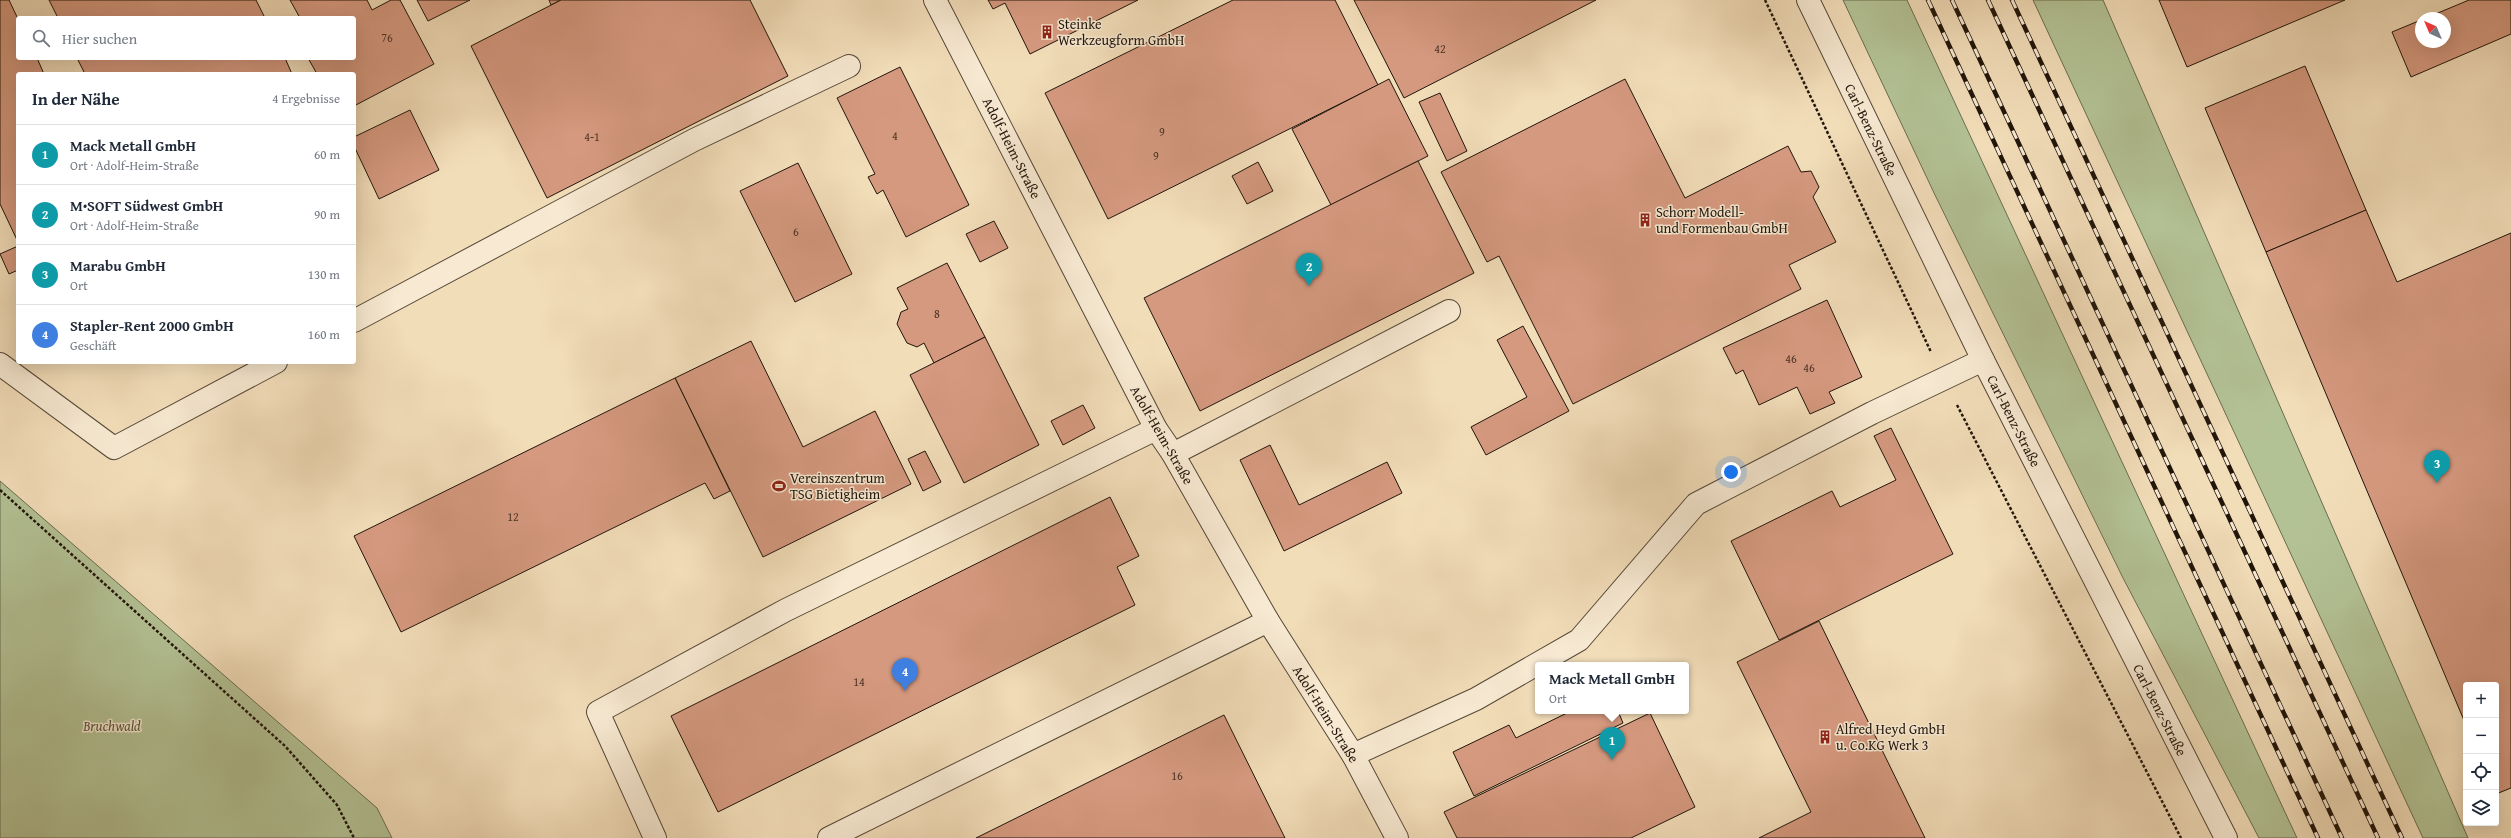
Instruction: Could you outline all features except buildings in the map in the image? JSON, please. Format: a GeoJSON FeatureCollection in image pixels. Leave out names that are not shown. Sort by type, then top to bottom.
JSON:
{"type":"FeatureCollection","features":[{"type":"Feature","properties":{"kind":"street","name":"Adolf-Heim-Straße"},"geometry":{"type":"LineString","coordinates":[[935,0],[1156,429],[1173,454],[1268,622],[1353,755],[1397,838]]}},
{"type":"Feature","properties":{"kind":"street","name":"Carl-Benz-Straße"},"geometry":{"type":"LineString","coordinates":[[1808,0],[1983,360],[2226,838]]}},
{"type":"Feature","properties":{"kind":"street"},"geometry":{"type":"LineString","coordinates":[[356,320],[694,140],[849,66]]}},
{"type":"Feature","properties":{"kind":"street"},"geometry":{"type":"LineString","coordinates":[[1173,454],[1449,311]]}},
{"type":"Feature","properties":{"kind":"street"},"geometry":{"type":"LineString","coordinates":[[1541,662],[1579,640],[1696,504],[1872,413],[1983,360]]}},
{"type":"Feature","properties":{"kind":"street"},"geometry":{"type":"LineString","coordinates":[[0,364],[114,448],[272,364]]}},
{"type":"Feature","properties":{"kind":"street"},"geometry":{"type":"LineString","coordinates":[[655,838],[598,712],[786,610],[1156,429]]}},
{"type":"Feature","properties":{"kind":"street"},"geometry":{"type":"LineString","coordinates":[[829,838],[1268,622]]}},
{"type":"Feature","properties":{"kind":"street"},"geometry":{"type":"LineString","coordinates":[[1353,755],[1476,699],[1535,665]]}},
{"type":"Feature","properties":{"kind":"path"},"geometry":{"type":"LineString","coordinates":[[1765,0],[1944,378],[2181,838]]}},
{"type":"Feature","properties":{"kind":"path"},"geometry":{"type":"LineString","coordinates":[[0,490],[285,746],[337,805],[354,838]]}},
{"type":"Feature","properties":{"kind":"green space"},"geometry":{"type":"Polygon","coordinates":[[[1843,0],[1907,0],[2297,838],[2259,838],[2123,578],[1935,195],[1843,0]]]}},
{"type":"Feature","properties":{"kind":"green space"},"geometry":{"type":"Polygon","coordinates":[[[2033,0],[2103,0],[2468,838],[2423,838],[2033,0]]]}},
{"type":"Feature","properties":{"kind":"green space","name":"Bruchwald"},"geometry":{"type":"Polygon","coordinates":[[[0,481],[377,808],[392,838],[0,838],[0,481]]]}},
{"type":"Feature","properties":{"kind":"railway"},"geometry":{"type":"LineString","coordinates":[[1928,0],[2318,838]]}},
{"type":"Feature","properties":{"kind":"railway"},"geometry":{"type":"LineString","coordinates":[[1952,0],[2342,838]]}},
{"type":"Feature","properties":{"kind":"railway"},"geometry":{"type":"LineString","coordinates":[[1988,0],[2378,838]]}},
{"type":"Feature","properties":{"kind":"railway"},"geometry":{"type":"LineString","coordinates":[[2012,0],[2402,838]]}},
{"type":"Feature","properties":{"kind":"place","name":"Steinke Werkzeugform GmbH"},"geometry":{"type":"Point","coordinates":[1047,32]}},
{"type":"Feature","properties":{"kind":"place","name":"Schorr Modell- und Formenbau GmbH"},"geometry":{"type":"Point","coordinates":[1645,220]}},
{"type":"Feature","properties":{"kind":"place","name":"M•SOFT Südwest GmbH"},"geometry":{"type":"Point","coordinates":[1309,286]}},
{"type":"Feature","properties":{"kind":"place","name":"Marabu GmbH"},"geometry":{"type":"Point","coordinates":[2437,483]}},
{"type":"Feature","properties":{"kind":"place","name":"Vereinszentrum TSG Bietigheim"},"geometry":{"type":"Point","coordinates":[779,486]}},
{"type":"Feature","properties":{"kind":"place","name":"Stapler-Rent 2000 GmbH"},"geometry":{"type":"Point","coordinates":[905,691]}},
{"type":"Feature","properties":{"kind":"place","name":"Alfred Heyd GmbH u. Co.KG Werk 3"},"geometry":{"type":"Point","coordinates":[1825,737]}},
{"type":"Feature","properties":{"kind":"place","name":"Mack Metall GmbH"},"geometry":{"type":"Point","coordinates":[1612,760]}}]}
